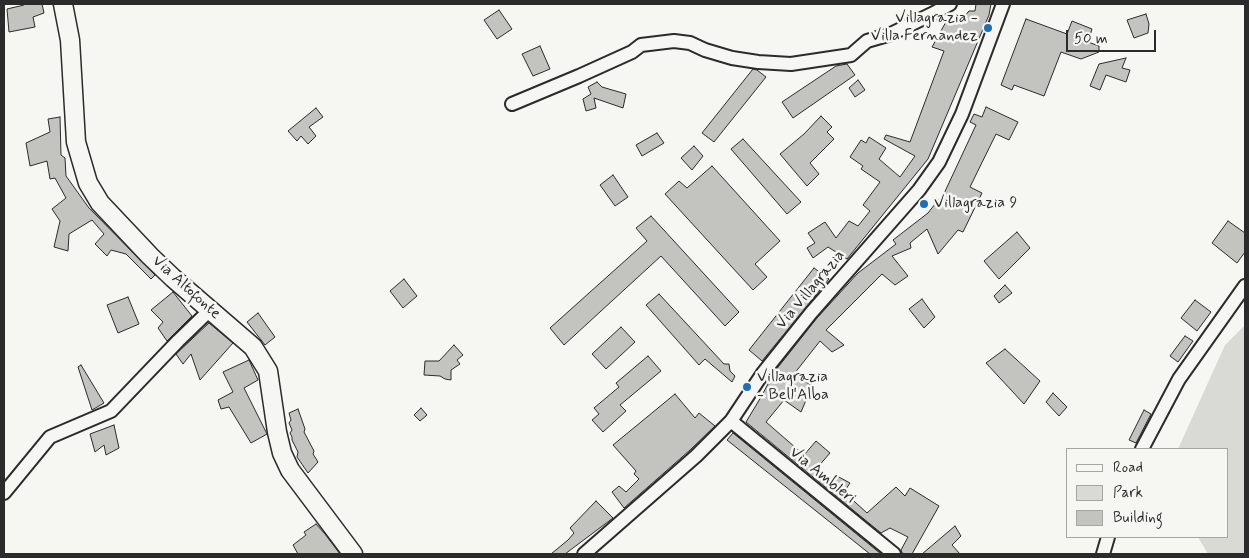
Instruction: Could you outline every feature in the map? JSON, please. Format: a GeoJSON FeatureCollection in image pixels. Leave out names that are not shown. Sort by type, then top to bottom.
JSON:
{"type":"FeatureCollection","features":[{"type":"Feature","properties":{"kind":"main road","name":"Via Altofonte"},"geometry":{"type":"LineString","coordinates":[[63,4],[70,40],[76,142],[88,183],[100,203],[150,256],[253,347],[268,371],[277,432],[282,453],[290,470],[353,554]]}},
{"type":"Feature","properties":{"kind":"street"},"geometry":{"type":"LineString","coordinates":[[512,104],[632,52],[641,45],[674,41],[690,43],[705,50],[732,58],[792,64],[850,55],[868,41],[891,34],[950,4]]}},
{"type":"Feature","properties":{"kind":"street","name":"Via Villagrazia"},"geometry":{"type":"LineString","coordinates":[[584,554],[696,456],[731,421],[764,373],[811,313],[919,190],[938,162],[962,114],[1003,4]]}},
{"type":"Feature","properties":{"kind":"street"},"geometry":{"type":"LineString","coordinates":[[1143,448],[1179,379],[1245,286]]}},
{"type":"Feature","properties":{"kind":"street"},"geometry":{"type":"LineString","coordinates":[[5,489],[50,437],[111,412],[210,310]]}},
{"type":"Feature","properties":{"kind":"street","name":"Via Ambleri"},"geometry":{"type":"LineString","coordinates":[[731,421],[894,554]]}},
{"type":"Feature","properties":{"kind":"street"},"geometry":{"type":"LineString","coordinates":[[1103,554],[1108,538]]}},
{"type":"Feature","properties":{"kind":"green space"},"geometry":{"type":"Polygon","coordinates":[[[1245,325],[1245,554],[1208,554],[1199,538],[1229,538],[1229,448],[1178,448],[1225,345],[1245,325]]]}},
{"type":"Feature","properties":{"kind":"building"},"geometry":{"type":"Polygon","coordinates":[[[24,4],[42,4],[44,13],[33,17],[35,27],[9,32],[7,9],[24,4]]]}},
{"type":"Feature","properties":{"kind":"building"},"geometry":{"type":"Polygon","coordinates":[[[976,4],[991,4],[989,15],[928,159],[847,259],[828,247],[813,258],[807,248],[815,243],[808,233],[825,222],[836,238],[849,221],[858,226],[870,211],[863,205],[880,182],[861,169],[863,166],[850,157],[861,140],[866,143],[869,137],[886,148],[879,159],[900,177],[915,156],[884,139],[886,135],[910,142],[944,51],[932,47],[947,20],[958,24],[969,11],[975,11],[976,4]]]}},
{"type":"Feature","properties":{"kind":"building"},"geometry":{"type":"Polygon","coordinates":[[[499,10],[512,29],[497,39],[484,20],[499,10]]]}},
{"type":"Feature","properties":{"kind":"building"},"geometry":{"type":"Polygon","coordinates":[[[1146,14],[1149,24],[1148,33],[1134,38],[1127,20],[1146,14]]]}},
{"type":"Feature","properties":{"kind":"building"},"geometry":{"type":"Polygon","coordinates":[[[1026,19],[1067,34],[1072,21],[1092,29],[1088,42],[1099,46],[1099,52],[1081,59],[1061,52],[1044,96],[1014,85],[1012,90],[1001,85],[1026,19]]]}},
{"type":"Feature","properties":{"kind":"building"},"geometry":{"type":"Polygon","coordinates":[[[540,46],[550,69],[533,76],[522,54],[540,46]]]}},
{"type":"Feature","properties":{"kind":"building"},"geometry":{"type":"Polygon","coordinates":[[[1126,58],[1122,68],[1130,70],[1126,82],[1106,75],[1100,90],[1090,86],[1099,64],[1126,58]]]}},
{"type":"Feature","properties":{"kind":"building"},"geometry":{"type":"Polygon","coordinates":[[[847,64],[855,75],[793,118],[782,102],[836,66],[847,64]]]}},
{"type":"Feature","properties":{"kind":"building"},"geometry":{"type":"Polygon","coordinates":[[[753,69],[766,77],[714,142],[702,133],[753,69]]]}},
{"type":"Feature","properties":{"kind":"building"},"geometry":{"type":"Polygon","coordinates":[[[858,80],[865,90],[855,97],[849,88],[858,80]]]}},
{"type":"Feature","properties":{"kind":"building"},"geometry":{"type":"Polygon","coordinates":[[[597,82],[602,87],[626,94],[623,108],[594,98],[596,108],[586,111],[583,99],[591,94],[588,87],[597,82]]]}},
{"type":"Feature","properties":{"kind":"building"},"geometry":{"type":"Polygon","coordinates":[[[986,107],[1018,122],[1009,140],[996,134],[970,187],[982,193],[963,232],[958,230],[938,254],[927,229],[910,243],[911,248],[892,256],[908,276],[895,285],[882,274],[826,330],[844,345],[832,352],[820,341],[794,374],[812,386],[801,412],[784,400],[766,422],[804,455],[816,441],[830,453],[817,468],[834,482],[837,476],[850,483],[844,492],[867,513],[896,487],[905,496],[910,488],[939,506],[912,554],[906,554],[902,553],[901,550],[908,537],[890,528],[881,533],[746,422],[775,371],[817,318],[858,273],[896,244],[893,240],[928,213],[939,199],[941,200],[976,125],[970,122],[974,114],[982,117],[986,107]]]}},
{"type":"Feature","properties":{"kind":"building"},"geometry":{"type":"Polygon","coordinates":[[[316,108],[323,117],[309,127],[316,136],[308,144],[301,136],[297,141],[288,131],[316,108]]]}},
{"type":"Feature","properties":{"kind":"building"},"geometry":{"type":"Polygon","coordinates":[[[821,116],[832,127],[827,132],[834,139],[810,163],[819,174],[807,186],[780,154],[804,134],[821,116]]]}},
{"type":"Feature","properties":{"kind":"building"},"geometry":{"type":"Polygon","coordinates":[[[60,117],[61,155],[65,158],[66,176],[89,208],[155,275],[151,279],[126,254],[111,250],[107,256],[95,244],[104,234],[92,220],[69,234],[68,251],[54,247],[60,221],[52,209],[66,198],[55,178],[50,179],[47,161],[30,166],[26,143],[50,132],[48,119],[60,117]]]}},
{"type":"Feature","properties":{"kind":"building"},"geometry":{"type":"Polygon","coordinates":[[[657,133],[664,143],[642,156],[636,145],[657,133]]]}},
{"type":"Feature","properties":{"kind":"building"},"geometry":{"type":"Polygon","coordinates":[[[743,139],[801,202],[787,214],[731,149],[743,139]]]}},
{"type":"Feature","properties":{"kind":"building"},"geometry":{"type":"Polygon","coordinates":[[[694,146],[703,156],[692,170],[681,158],[694,146]]]}},
{"type":"Feature","properties":{"kind":"building"},"geometry":{"type":"Polygon","coordinates":[[[712,166],[780,241],[755,264],[767,277],[753,290],[665,194],[679,181],[687,188],[712,166]]]}},
{"type":"Feature","properties":{"kind":"building"},"geometry":{"type":"Polygon","coordinates":[[[613,175],[628,197],[615,206],[600,185],[613,175]]]}},
{"type":"Feature","properties":{"kind":"building"},"geometry":{"type":"Polygon","coordinates":[[[651,216],[739,312],[725,326],[661,256],[564,345],[550,328],[647,241],[636,228],[651,216]]]}},
{"type":"Feature","properties":{"kind":"building"},"geometry":{"type":"Polygon","coordinates":[[[1228,221],[1245,233],[1245,252],[1237,263],[1212,243],[1228,221]]]}},
{"type":"Feature","properties":{"kind":"building"},"geometry":{"type":"Polygon","coordinates":[[[1017,232],[1030,248],[999,279],[984,261],[1017,232]]]}},
{"type":"Feature","properties":{"kind":"building"},"geometry":{"type":"Polygon","coordinates":[[[814,268],[829,279],[762,361],[749,350],[814,268]]]}},
{"type":"Feature","properties":{"kind":"building"},"geometry":{"type":"Polygon","coordinates":[[[404,279],[417,296],[403,308],[390,291],[404,279]]]}},
{"type":"Feature","properties":{"kind":"building"},"geometry":{"type":"Polygon","coordinates":[[[1005,285],[1012,293],[999,303],[994,296],[1005,285]]]}},
{"type":"Feature","properties":{"kind":"building"},"geometry":{"type":"Polygon","coordinates":[[[173,292],[192,316],[167,341],[158,328],[163,322],[151,310],[173,292]]]}},
{"type":"Feature","properties":{"kind":"building"},"geometry":{"type":"Polygon","coordinates":[[[659,294],[724,364],[729,364],[730,371],[735,376],[732,382],[705,359],[699,365],[646,305],[659,294]]]}},
{"type":"Feature","properties":{"kind":"building"},"geometry":{"type":"Polygon","coordinates":[[[128,297],[139,324],[118,333],[107,305],[128,297]]]}},
{"type":"Feature","properties":{"kind":"building"},"geometry":{"type":"Polygon","coordinates":[[[922,299],[935,317],[924,328],[909,309],[922,299]]]}},
{"type":"Feature","properties":{"kind":"building"},"geometry":{"type":"Polygon","coordinates":[[[1195,300],[1211,312],[1197,331],[1181,318],[1195,300]]]}},
{"type":"Feature","properties":{"kind":"building"},"geometry":{"type":"Polygon","coordinates":[[[258,313],[275,337],[265,345],[247,322],[258,313]]]}},
{"type":"Feature","properties":{"kind":"building"},"geometry":{"type":"Polygon","coordinates":[[[209,323],[233,343],[200,380],[191,354],[183,364],[176,354],[209,323]]]}},
{"type":"Feature","properties":{"kind":"building"},"geometry":{"type":"Polygon","coordinates":[[[621,327],[635,342],[606,369],[592,354],[621,327]]]}},
{"type":"Feature","properties":{"kind":"building"},"geometry":{"type":"Polygon","coordinates":[[[1185,336],[1193,341],[1178,362],[1170,356],[1185,336]]]}},
{"type":"Feature","properties":{"kind":"building"},"geometry":{"type":"Polygon","coordinates":[[[454,345],[463,355],[457,360],[460,364],[451,370],[451,380],[440,376],[424,375],[425,361],[439,361],[454,345]]]}},
{"type":"Feature","properties":{"kind":"building"},"geometry":{"type":"Polygon","coordinates":[[[1005,349],[1040,381],[1024,404],[986,363],[1005,349]]]}},
{"type":"Feature","properties":{"kind":"building"},"geometry":{"type":"Polygon","coordinates":[[[648,356],[661,371],[620,405],[626,411],[603,432],[592,420],[599,414],[594,408],[619,387],[616,383],[648,356]]]}},
{"type":"Feature","properties":{"kind":"building"},"geometry":{"type":"Polygon","coordinates":[[[249,360],[258,380],[244,388],[267,434],[251,443],[229,407],[221,409],[218,400],[233,392],[223,372],[249,360]]]}},
{"type":"Feature","properties":{"kind":"building"},"geometry":{"type":"Polygon","coordinates":[[[81,365],[104,403],[92,410],[78,367],[81,365]]]}},
{"type":"Feature","properties":{"kind":"building"},"geometry":{"type":"Polygon","coordinates":[[[1053,393],[1067,407],[1059,416],[1046,402],[1053,393]]]}},
{"type":"Feature","properties":{"kind":"building"},"geometry":{"type":"Polygon","coordinates":[[[675,394],[695,418],[699,413],[715,426],[624,508],[612,492],[619,486],[626,492],[639,479],[634,474],[636,471],[613,445],[675,394]]]}},
{"type":"Feature","properties":{"kind":"building"},"geometry":{"type":"Polygon","coordinates":[[[421,408],[427,415],[420,421],[414,415],[421,408]]]}},
{"type":"Feature","properties":{"kind":"building"},"geometry":{"type":"Polygon","coordinates":[[[298,409],[305,429],[304,432],[318,462],[308,473],[297,457],[298,452],[290,433],[292,430],[289,423],[291,420],[289,413],[298,409]]]}},
{"type":"Feature","properties":{"kind":"building"},"geometry":{"type":"Polygon","coordinates":[[[1144,410],[1151,414],[1136,443],[1129,440],[1144,410]]]}},
{"type":"Feature","properties":{"kind":"building"},"geometry":{"type":"Polygon","coordinates":[[[114,425],[119,448],[106,455],[104,445],[95,452],[90,434],[114,425]]]}},
{"type":"Feature","properties":{"kind":"building"},"geometry":{"type":"Polygon","coordinates":[[[733,433],[881,554],[870,554],[727,440],[733,433]]]}},
{"type":"Feature","properties":{"kind":"building"},"geometry":{"type":"Polygon","coordinates":[[[596,501],[613,518],[565,554],[551,554],[574,533],[570,528],[596,501]]]}},
{"type":"Feature","properties":{"kind":"building"},"geometry":{"type":"Polygon","coordinates":[[[316,524],[340,554],[298,554],[293,545],[306,535],[304,532],[316,524]]]}},
{"type":"Feature","properties":{"kind":"building"},"geometry":{"type":"Polygon","coordinates":[[[955,526],[961,536],[952,545],[960,554],[922,554],[955,526]]]}},
{"type":"Feature","properties":{"kind":"place","name":"Villagrazia - Villa Fernandez"},"geometry":{"type":"Point","coordinates":[988,28]}},
{"type":"Feature","properties":{"kind":"place","name":"Villagrazia 9"},"geometry":{"type":"Point","coordinates":[924,204]}},
{"type":"Feature","properties":{"kind":"place","name":"Villagrazia - Bell'Alba"},"geometry":{"type":"Point","coordinates":[747,387]}}]}
